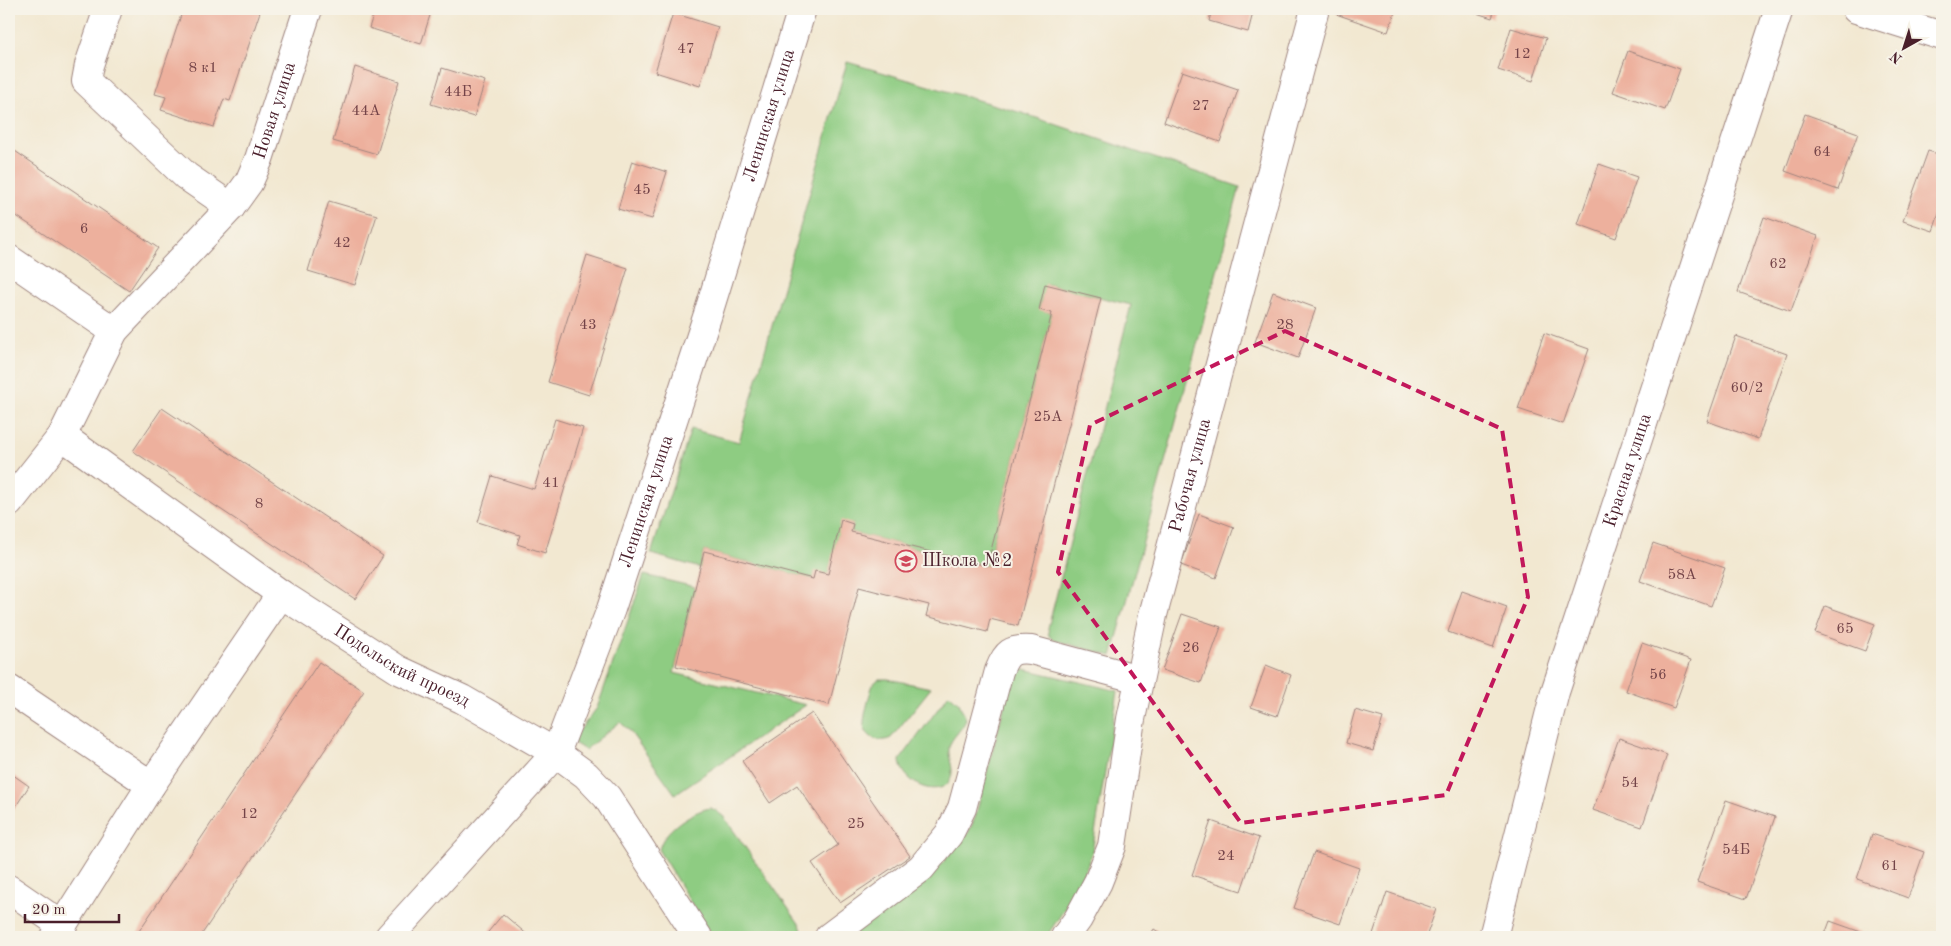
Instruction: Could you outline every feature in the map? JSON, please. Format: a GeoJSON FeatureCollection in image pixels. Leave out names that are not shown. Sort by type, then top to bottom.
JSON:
{"type":"FeatureCollection","features":[{"type":"Feature","properties":{"kind":"street"},"geometry":{"type":"LineString","coordinates":[[108,9],[89,65],[86,81],[186,176],[231,207]]}},
{"type":"Feature","properties":{"kind":"street","name":"Новая улица"},"geometry":{"type":"LineString","coordinates":[[9,503],[62,436],[114,331],[231,207],[249,182],[259,159],[308,9]]}},
{"type":"Feature","properties":{"kind":"street","name":"Ленинская улица"},"geometry":{"type":"LineString","coordinates":[[389,937],[556,753],[617,591],[708,314],[802,9]]}},
{"type":"Feature","properties":{"kind":"street","name":"Рабочая улица"},"geometry":{"type":"LineString","coordinates":[[1065,937],[1078,919],[1098,882],[1112,846],[1131,719],[1153,615],[1315,9]]}},
{"type":"Feature","properties":{"kind":"street","name":"Красная улица"},"geometry":{"type":"LineString","coordinates":[[1493,937],[1555,692],[1779,9]]}},
{"type":"Feature","properties":{"kind":"street"},"geometry":{"type":"LineString","coordinates":[[1856,9],[1942,36]]}},
{"type":"Feature","properties":{"kind":"street"},"geometry":{"type":"LineString","coordinates":[[9,259],[114,331]]}},
{"type":"Feature","properties":{"kind":"street","name":"Подольский проезд"},"geometry":{"type":"LineString","coordinates":[[62,436],[281,594],[400,670],[462,699],[556,753],[586,774],[607,797],[698,937]]}},
{"type":"Feature","properties":{"kind":"street"},"geometry":{"type":"LineString","coordinates":[[9,888],[59,932],[152,785],[281,594]]}},
{"type":"Feature","properties":{"kind":"street"},"geometry":{"type":"LineString","coordinates":[[829,937],[921,868],[953,828],[962,808],[999,671],[1007,655],[1013,651],[1031,650],[1139,679]]}},
{"type":"Feature","properties":{"kind":"street"},"geometry":{"type":"LineString","coordinates":[[9,689],[152,785]]}},
{"type":"Feature","properties":{"kind":"highlighted area"},"geometry":{"type":"Polygon","coordinates":[[[1285,331],[1502,429],[1528,597],[1446,795],[1241,823],[1058,572],[1090,425],[1285,331]]]}},
{"type":"Feature","properties":{"kind":"green space"},"geometry":{"type":"Polygon","coordinates":[[[847,62],[1022,113],[1240,187],[1112,656],[1058,641],[1049,636],[1048,628],[1131,305],[1046,284],[1039,309],[1052,313],[987,566],[851,532],[853,524],[842,521],[828,574],[813,579],[704,551],[700,568],[651,554],[691,429],[739,442],[847,62]]]}},
{"type":"Feature","properties":{"kind":"green space"},"geometry":{"type":"Polygon","coordinates":[[[644,575],[695,587],[674,673],[806,705],[675,794],[629,730],[620,722],[585,750],[574,743],[575,736],[597,708],[644,575]]]}},
{"type":"Feature","properties":{"kind":"green space"},"geometry":{"type":"Polygon","coordinates":[[[1024,669],[1118,691],[1092,852],[1078,886],[1053,927],[1046,937],[847,937],[927,881],[968,833],[975,818],[1010,684],[1015,674],[1024,669]]]}},
{"type":"Feature","properties":{"kind":"green space"},"geometry":{"type":"Polygon","coordinates":[[[879,679],[888,679],[931,688],[891,738],[886,740],[877,740],[870,736],[864,724],[872,687],[879,679]]]}},
{"type":"Feature","properties":{"kind":"green space"},"geometry":{"type":"Polygon","coordinates":[[[949,694],[959,703],[966,719],[950,744],[951,778],[943,787],[937,789],[925,788],[906,775],[901,767],[900,760],[949,694]]]}},
{"type":"Feature","properties":{"kind":"green space"},"geometry":{"type":"Polygon","coordinates":[[[710,808],[724,817],[800,925],[802,937],[712,937],[659,851],[665,836],[678,823],[695,813],[710,808]]]}},
{"type":"Feature","properties":{"kind":"building"},"geometry":{"type":"Polygon","coordinates":[[[183,9],[261,9],[230,101],[224,99],[214,127],[161,110],[166,97],[155,94],[183,9]]]}},
{"type":"Feature","properties":{"kind":"building"},"geometry":{"type":"Polygon","coordinates":[[[375,9],[432,9],[421,44],[369,28],[375,9]]]}},
{"type":"Feature","properties":{"kind":"building"},"geometry":{"type":"Polygon","coordinates":[[[1212,9],[1254,9],[1248,32],[1209,21],[1212,9]]]}},
{"type":"Feature","properties":{"kind":"building"},"geometry":{"type":"Polygon","coordinates":[[[1338,9],[1396,9],[1388,32],[1336,14],[1338,9]]]}},
{"type":"Feature","properties":{"kind":"building"},"geometry":{"type":"Polygon","coordinates":[[[1464,9],[1495,9],[1492,18],[1464,9]]]}},
{"type":"Feature","properties":{"kind":"building"},"geometry":{"type":"Polygon","coordinates":[[[673,13],[718,27],[700,86],[655,72],[673,13]]]}},
{"type":"Feature","properties":{"kind":"building"},"geometry":{"type":"Polygon","coordinates":[[[1511,28],[1546,38],[1533,81],[1498,70],[1511,28]]]}},
{"type":"Feature","properties":{"kind":"building"},"geometry":{"type":"Polygon","coordinates":[[[1628,51],[1680,69],[1665,110],[1613,92],[1628,51]]]}},
{"type":"Feature","properties":{"kind":"building"},"geometry":{"type":"Polygon","coordinates":[[[355,67],[399,81],[377,154],[333,141],[355,67]]]}},
{"type":"Feature","properties":{"kind":"building"},"geometry":{"type":"Polygon","coordinates":[[[442,68],[485,81],[474,117],[431,104],[442,68]]]}},
{"type":"Feature","properties":{"kind":"building"},"geometry":{"type":"Polygon","coordinates":[[[1182,71],[1238,90],[1220,142],[1164,122],[1182,71]]]}},
{"type":"Feature","properties":{"kind":"building"},"geometry":{"type":"Polygon","coordinates":[[[1805,114],[1858,133],[1838,190],[1785,171],[1805,114]]]}},
{"type":"Feature","properties":{"kind":"building"},"geometry":{"type":"Polygon","coordinates":[[[9,147],[158,248],[129,291],[9,211],[9,147]]]}},
{"type":"Feature","properties":{"kind":"building"},"geometry":{"type":"Polygon","coordinates":[[[1928,151],[1942,155],[1942,205],[1933,231],[1903,221],[1928,151]]]}},
{"type":"Feature","properties":{"kind":"building"},"geometry":{"type":"Polygon","coordinates":[[[632,161],[667,172],[652,219],[618,209],[632,161]]]}},
{"type":"Feature","properties":{"kind":"building"},"geometry":{"type":"Polygon","coordinates":[[[1599,164],[1637,177],[1616,238],[1578,224],[1599,164]]]}},
{"type":"Feature","properties":{"kind":"building"},"geometry":{"type":"Polygon","coordinates":[[[329,201],[377,215],[355,285],[308,271],[329,201]]]}},
{"type":"Feature","properties":{"kind":"building"},"geometry":{"type":"Polygon","coordinates":[[[1764,217],[1818,236],[1791,311],[1738,292],[1764,217]]]}},
{"type":"Feature","properties":{"kind":"building"},"geometry":{"type":"Polygon","coordinates":[[[587,255],[628,268],[589,395],[548,382],[587,255]]]}},
{"type":"Feature","properties":{"kind":"building"},"geometry":{"type":"Polygon","coordinates":[[[1045,284],[1101,298],[1018,626],[990,619],[987,632],[926,616],[929,605],[859,587],[829,705],[676,666],[704,551],[813,579],[815,571],[828,574],[841,520],[853,524],[851,532],[987,566],[1052,313],[1039,310],[1045,284]]]}},
{"type":"Feature","properties":{"kind":"building"},"geometry":{"type":"Polygon","coordinates":[[[1273,292],[1316,308],[1298,358],[1255,342],[1273,292]]]}},
{"type":"Feature","properties":{"kind":"building"},"geometry":{"type":"Polygon","coordinates":[[[1544,333],[1589,349],[1563,424],[1518,409],[1544,333]]]}},
{"type":"Feature","properties":{"kind":"building"},"geometry":{"type":"Polygon","coordinates":[[[1736,336],[1787,354],[1758,439],[1707,421],[1736,336]]]}},
{"type":"Feature","properties":{"kind":"building"},"geometry":{"type":"Polygon","coordinates":[[[162,408],[383,556],[355,599],[133,451],[162,408]]]}},
{"type":"Feature","properties":{"kind":"building"},"geometry":{"type":"Polygon","coordinates":[[[555,419],[583,428],[545,553],[517,544],[520,535],[478,522],[492,476],[534,489],[555,419]]]}},
{"type":"Feature","properties":{"kind":"building"},"geometry":{"type":"Polygon","coordinates":[[[1199,514],[1234,527],[1216,578],[1181,565],[1199,514]]]}},
{"type":"Feature","properties":{"kind":"building"},"geometry":{"type":"Polygon","coordinates":[[[1653,543],[1725,568],[1711,606],[1640,581],[1653,543]]]}},
{"type":"Feature","properties":{"kind":"building"},"geometry":{"type":"Polygon","coordinates":[[[1462,591],[1507,607],[1493,648],[1448,632],[1462,591]]]}},
{"type":"Feature","properties":{"kind":"building"},"geometry":{"type":"Polygon","coordinates":[[[1825,606],[1875,624],[1865,651],[1815,633],[1825,606]]]}},
{"type":"Feature","properties":{"kind":"building"},"geometry":{"type":"Polygon","coordinates":[[[1182,614],[1221,627],[1201,683],[1162,670],[1182,614]]]}},
{"type":"Feature","properties":{"kind":"building"},"geometry":{"type":"Polygon","coordinates":[[[1642,643],[1691,660],[1674,708],[1626,691],[1642,643]]]}},
{"type":"Feature","properties":{"kind":"building"},"geometry":{"type":"Polygon","coordinates":[[[319,662],[364,691],[200,937],[135,937],[319,662]]]}},
{"type":"Feature","properties":{"kind":"building"},"geometry":{"type":"Polygon","coordinates":[[[1266,665],[1291,675],[1277,716],[1251,707],[1266,665]]]}},
{"type":"Feature","properties":{"kind":"building"},"geometry":{"type":"Polygon","coordinates":[[[1355,710],[1383,718],[1373,751],[1346,743],[1355,710]]]}},
{"type":"Feature","properties":{"kind":"building"},"geometry":{"type":"Polygon","coordinates":[[[812,713],[910,856],[840,903],[812,863],[838,845],[797,785],[770,803],[742,761],[812,713]]]}},
{"type":"Feature","properties":{"kind":"building"},"geometry":{"type":"Polygon","coordinates":[[[1619,738],[1667,755],[1642,827],[1593,810],[1619,738]]]}},
{"type":"Feature","properties":{"kind":"building"},"geometry":{"type":"Polygon","coordinates":[[[9,772],[29,786],[9,817],[9,772]]]}},
{"type":"Feature","properties":{"kind":"building"},"geometry":{"type":"Polygon","coordinates":[[[1726,800],[1775,817],[1746,899],[1697,882],[1726,800]]]}},
{"type":"Feature","properties":{"kind":"building"},"geometry":{"type":"Polygon","coordinates":[[[1211,821],[1259,838],[1241,891],[1192,875],[1211,821]]]}},
{"type":"Feature","properties":{"kind":"building"},"geometry":{"type":"Polygon","coordinates":[[[1872,834],[1924,852],[1908,898],[1857,879],[1872,834]]]}},
{"type":"Feature","properties":{"kind":"building"},"geometry":{"type":"Polygon","coordinates":[[[1314,852],[1359,868],[1340,924],[1294,908],[1314,852]]]}},
{"type":"Feature","properties":{"kind":"building"},"geometry":{"type":"Polygon","coordinates":[[[1387,892],[1436,909],[1426,937],[1372,937],[1387,892]]]}},
{"type":"Feature","properties":{"kind":"building"},"geometry":{"type":"Polygon","coordinates":[[[503,914],[530,937],[484,937],[503,914]]]}},
{"type":"Feature","properties":{"kind":"building"},"geometry":{"type":"Polygon","coordinates":[[[1830,921],[1875,937],[1824,937],[1830,921]]]}},
{"type":"Feature","properties":{"kind":"building"},"geometry":{"type":"Polygon","coordinates":[[[1154,929],[1166,937],[1149,937],[1154,929]]]}},
{"type":"Feature","properties":{"kind":"place","name":"Школа №2"},"geometry":{"type":"Point","coordinates":[906,561]}}]}
